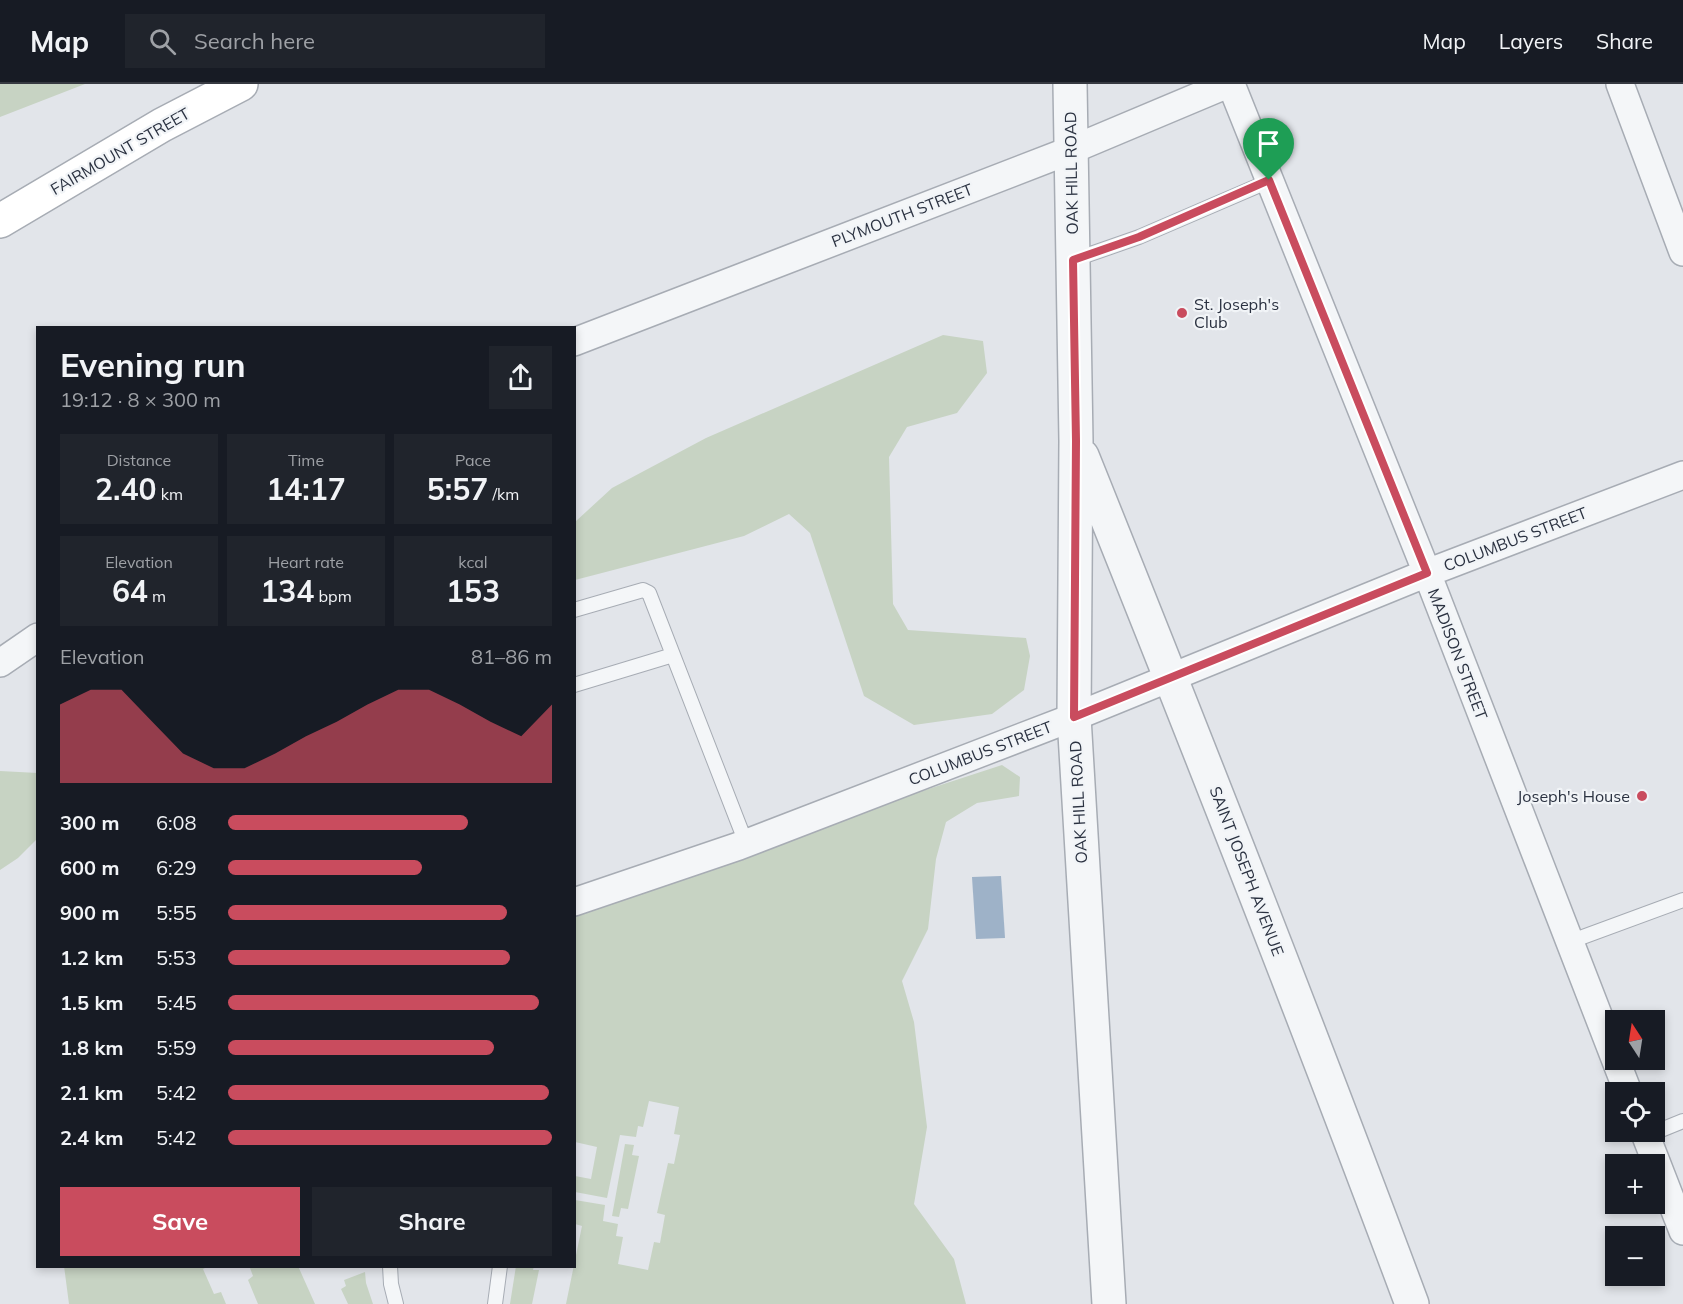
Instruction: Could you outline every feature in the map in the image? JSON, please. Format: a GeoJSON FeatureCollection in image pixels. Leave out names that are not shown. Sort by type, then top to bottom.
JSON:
{"type":"FeatureCollection","features":[{"type":"Feature","properties":{"kind":"main road","name":"FAIRMOUNT STREET"},"geometry":{"type":"LineString","coordinates":[[0,221],[152,130],[241,84]]}},
{"type":"Feature","properties":{"kind":"street","name":"OAK HILL ROAD"},"geometry":{"type":"LineString","coordinates":[[1070,84],[1076,441],[1074,717],[1109,1304]]}},
{"type":"Feature","properties":{"kind":"street","name":"PLYMOUTH STREET"},"geometry":{"type":"LineString","coordinates":[[576,341],[1071,150],[1230,84]]}},
{"type":"Feature","properties":{"kind":"street","name":"MADISON STREET"},"geometry":{"type":"LineString","coordinates":[[1230,84],[1427,573],[1624,1082]]}},
{"type":"Feature","properties":{"kind":"street"},"geometry":{"type":"LineString","coordinates":[[1620,84],[1683,252]]}},
{"type":"Feature","properties":{"kind":"street","name":"SAINT JOSEPH AVENUE"},"geometry":{"type":"LineString","coordinates":[[1076,441],[1319,1054],[1412,1304]]}},
{"type":"Feature","properties":{"kind":"street","name":"COLUMBUS STREET"},"geometry":{"type":"LineString","coordinates":[[576,901],[746,843],[1074,717],[1172,679],[1427,573],[1683,475]]}},
{"type":"Feature","properties":{"kind":"street"},"geometry":{"type":"LineString","coordinates":[[0,663],[36,638]]}},
{"type":"Feature","properties":{"kind":"street"},"geometry":{"type":"LineString","coordinates":[[1648,1142],[1683,1231]]}},
{"type":"Feature","properties":{"kind":"lane"},"geometry":{"type":"LineString","coordinates":[[1073,260],[1139,237],[1269,180]]}},
{"type":"Feature","properties":{"kind":"lane"},"geometry":{"type":"LineString","coordinates":[[576,609],[643,590],[649,593],[746,843]]}},
{"type":"Feature","properties":{"kind":"lane"},"geometry":{"type":"LineString","coordinates":[[576,684],[673,655]]}},
{"type":"Feature","properties":{"kind":"lane"},"geometry":{"type":"LineString","coordinates":[[1569,942],[1683,900]]}},
{"type":"Feature","properties":{"kind":"lane"},"geometry":{"type":"LineString","coordinates":[[1665,1127],[1683,1121]]}},
{"type":"Feature","properties":{"kind":"lane"},"geometry":{"type":"LineString","coordinates":[[390,1268],[396,1304]]}},
{"type":"Feature","properties":{"kind":"lane"},"geometry":{"type":"LineString","coordinates":[[495,1304],[500,1268]]}},
{"type":"Feature","properties":{"kind":"green space"},"geometry":{"type":"Polygon","coordinates":[[[0,84],[85,84],[0,117],[0,84]]]}},
{"type":"Feature","properties":{"kind":"green space"},"geometry":{"type":"Polygon","coordinates":[[[943,335],[983,341],[987,373],[957,413],[907,427],[889,457],[893,604],[908,630],[1026,638],[1030,656],[1024,690],[992,714],[914,725],[864,696],[810,533],[789,514],[744,536],[576,580],[576,521],[612,488],[706,438],[943,335]]]}},
{"type":"Feature","properties":{"kind":"green space"},"geometry":{"type":"Polygon","coordinates":[[[1002,765],[1020,777],[1019,796],[977,803],[946,822],[936,859],[928,929],[902,981],[914,1022],[927,1127],[914,1204],[954,1259],[966,1304],[566,1304],[573,1268],[576,1268],[576,1255],[582,1226],[576,1224],[576,1200],[605,1205],[603,1221],[618,1224],[616,1236],[623,1237],[618,1264],[648,1270],[654,1242],[660,1243],[665,1215],[657,1213],[668,1163],[674,1164],[680,1135],[674,1134],[679,1107],[649,1101],[643,1127],[638,1126],[636,1137],[620,1135],[607,1198],[576,1192],[576,1176],[591,1179],[597,1147],[576,1142],[576,911],[1002,765]]]}},
{"type":"Feature","properties":{"kind":"green space"},"geometry":{"type":"Polygon","coordinates":[[[0,771],[36,773],[36,840],[18,858],[0,870],[0,771]]]}},
{"type":"Feature","properties":{"kind":"green space"},"geometry":{"type":"Polygon","coordinates":[[[625,1144],[634,1145],[632,1155],[639,1156],[628,1209],[621,1208],[619,1217],[612,1216],[625,1144]]]}},
{"type":"Feature","properties":{"kind":"green space"},"geometry":{"type":"Polygon","coordinates":[[[64,1268],[205,1268],[203,1269],[214,1294],[221,1292],[226,1304],[69,1304],[64,1268]]]}},
{"type":"Feature","properties":{"kind":"green space"},"geometry":{"type":"Polygon","coordinates":[[[250,1268],[299,1268],[315,1304],[258,1304],[248,1280],[253,1276],[250,1268]]]}},
{"type":"Feature","properties":{"kind":"green space"},"geometry":{"type":"Polygon","coordinates":[[[516,1268],[539,1270],[532,1304],[510,1304],[516,1268]]]}},
{"type":"Feature","properties":{"kind":"green space"},"geometry":{"type":"Polygon","coordinates":[[[365,1272],[373,1304],[348,1304],[341,1289],[346,1286],[344,1280],[365,1272]]]}},
{"type":"Feature","properties":{"kind":"water"},"geometry":{"type":"Polygon","coordinates":[[[1001,876],[1005,938],[976,939],[972,877],[1001,876]]]}},
{"type":"Feature","properties":{"kind":"place","name":"St. Joseph's Club"},"geometry":{"type":"Point","coordinates":[1182,313]}},
{"type":"Feature","properties":{"kind":"place","name":"Joseph's House"},"geometry":{"type":"Point","coordinates":[1642,796]}},
{"type":"Feature","properties":{"kind":"route"},"geometry":{"type":"LineString","coordinates":[[1269,180],[1427,573],[1074,717],[1076,441],[1073,260],[1139,237],[1269,180]]}}]}
